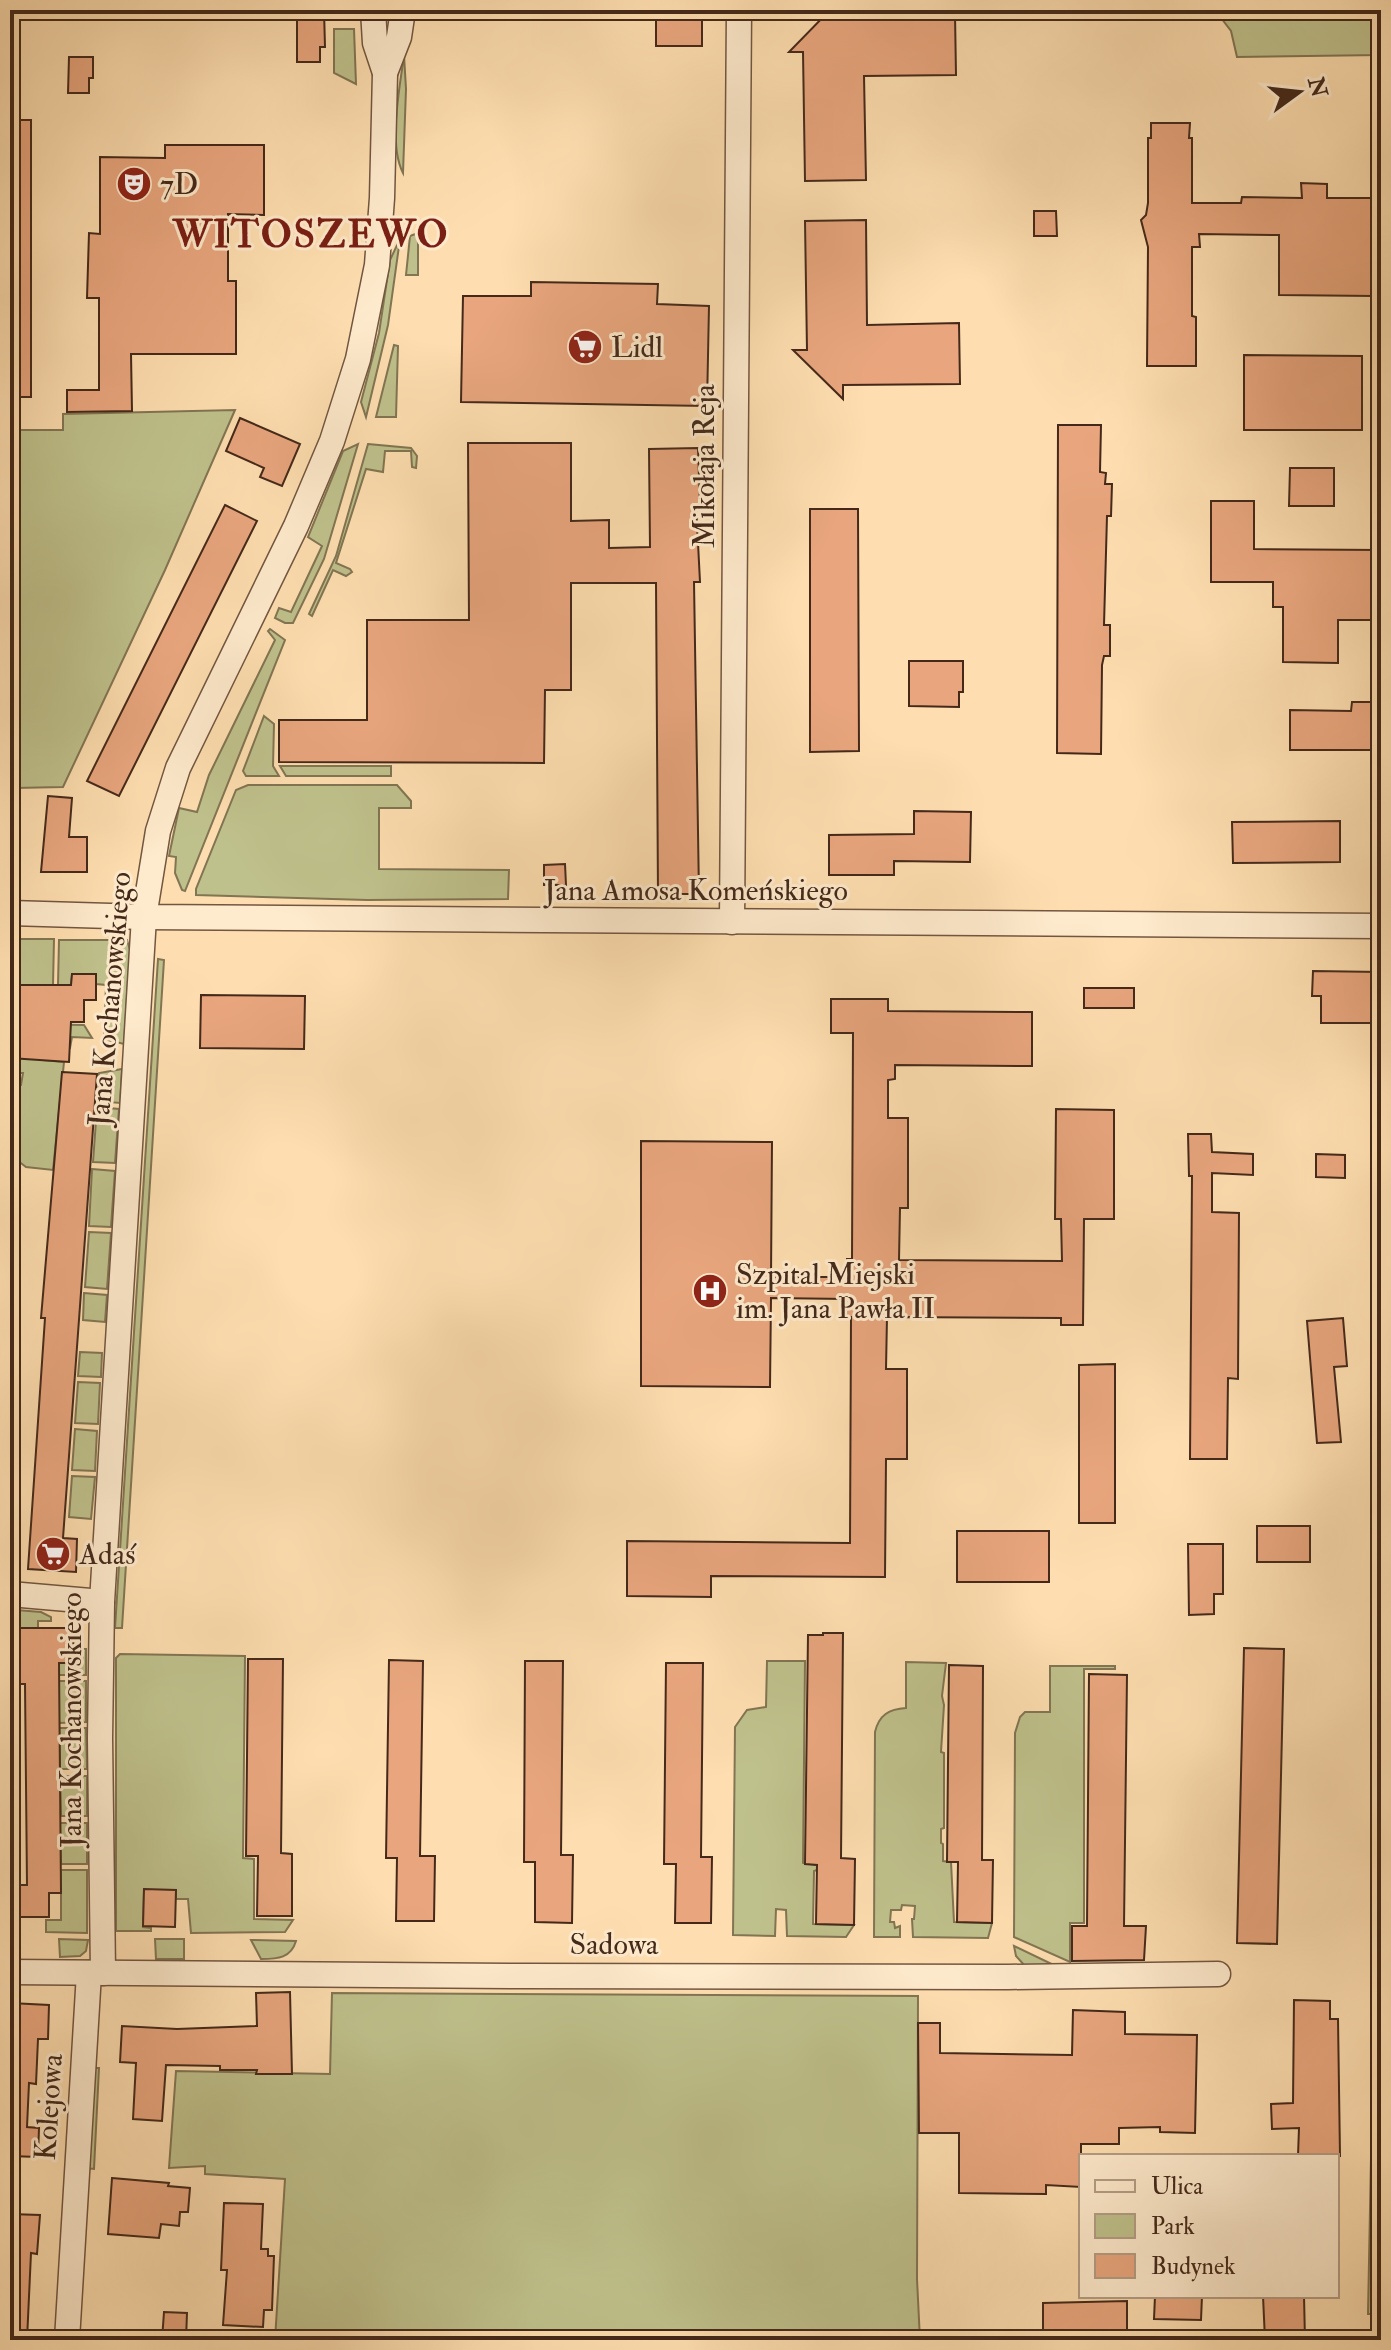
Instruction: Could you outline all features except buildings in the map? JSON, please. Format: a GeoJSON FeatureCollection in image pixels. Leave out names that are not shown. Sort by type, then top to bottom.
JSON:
{"type":"FeatureCollection","features":[{"type":"Feature","properties":{"kind":"street","name":"Jana Kochanowskiego"},"geometry":{"type":"LineString","coordinates":[[96,1973],[102,1602],[144,917],[158,831],[178,768],[296,526],[332,441],[358,359],[377,265],[382,198],[385,73],[375,43],[373,10]]}},
{"type":"Feature","properties":{"kind":"street","name":"Jana Kochanowskiego"},"geometry":{"type":"LineString","coordinates":[[385,73],[399,37],[403,10]]}},
{"type":"Feature","properties":{"kind":"street","name":"Mikołaja Reja"},"geometry":{"type":"LineString","coordinates":[[732,922],[739,10]]}},
{"type":"Feature","properties":{"kind":"street","name":"Jana Amosa Komeńskiego"},"geometry":{"type":"LineString","coordinates":[[10,913],[144,917],[1381,926]]}},
{"type":"Feature","properties":{"kind":"street"},"geometry":{"type":"LineString","coordinates":[[10,1594],[102,1602]]}},
{"type":"Feature","properties":{"kind":"street","name":"Sadowa"},"geometry":{"type":"LineString","coordinates":[[10,1972],[1008,1977],[1218,1974]]}},
{"type":"Feature","properties":{"kind":"street","name":"Kolejowa"},"geometry":{"type":"LineString","coordinates":[[67,2340],[96,1973]]}},
{"type":"Feature","properties":{"kind":"green space"},"geometry":{"type":"Polygon","coordinates":[[[1215,10],[1381,10],[1381,53],[1237,57],[1231,31],[1215,10]]]}},
{"type":"Feature","properties":{"kind":"green space"},"geometry":{"type":"Polygon","coordinates":[[[334,29],[354,29],[356,84],[334,73],[334,29]]]}},
{"type":"Feature","properties":{"kind":"green space"},"geometry":{"type":"Polygon","coordinates":[[[404,55],[403,173],[396,147],[396,131],[404,55]]]}},
{"type":"Feature","properties":{"kind":"green space"},"geometry":{"type":"Polygon","coordinates":[[[418,233],[418,275],[406,275],[410,236],[418,233]]]}},
{"type":"Feature","properties":{"kind":"green space"},"geometry":{"type":"Polygon","coordinates":[[[400,239],[388,325],[366,417],[361,402],[379,333],[390,260],[400,239]]]}},
{"type":"Feature","properties":{"kind":"green space"},"geometry":{"type":"Polygon","coordinates":[[[394,345],[398,346],[396,417],[376,417],[394,345]]]}},
{"type":"Feature","properties":{"kind":"green space"},"geometry":{"type":"Polygon","coordinates":[[[235,410],[165,570],[63,787],[15,788],[16,634],[10,633],[10,430],[63,430],[63,414],[235,410]]]}},
{"type":"Feature","properties":{"kind":"green space"},"geometry":{"type":"Polygon","coordinates":[[[358,444],[324,559],[293,623],[285,623],[275,618],[279,608],[291,612],[322,546],[308,537],[343,451],[358,444]]]}},
{"type":"Feature","properties":{"kind":"green space"},"geometry":{"type":"Polygon","coordinates":[[[368,444],[411,448],[417,456],[416,468],[412,467],[411,451],[385,451],[383,472],[366,469],[336,563],[352,572],[346,576],[333,570],[312,616],[309,614],[336,556],[368,444]]]}},
{"type":"Feature","properties":{"kind":"green space"},"geometry":{"type":"Polygon","coordinates":[[[270,629],[285,640],[185,891],[175,873],[176,857],[169,856],[179,808],[197,812],[209,775],[275,640],[268,631],[270,629]]]}},
{"type":"Feature","properties":{"kind":"green space"},"geometry":{"type":"Polygon","coordinates":[[[264,716],[274,724],[273,766],[279,776],[246,776],[243,771],[264,716]]]}},
{"type":"Feature","properties":{"kind":"green space"},"geometry":{"type":"Polygon","coordinates":[[[280,766],[391,766],[391,776],[286,776],[280,766]]]}},
{"type":"Feature","properties":{"kind":"green space"},"geometry":{"type":"Polygon","coordinates":[[[248,785],[397,785],[411,801],[411,808],[379,808],[379,869],[509,870],[508,899],[367,900],[196,895],[236,790],[248,785]]]}},
{"type":"Feature","properties":{"kind":"green space"},"geometry":{"type":"Polygon","coordinates":[[[10,939],[54,939],[53,985],[10,985],[10,939]]]}},
{"type":"Feature","properties":{"kind":"green space"},"geometry":{"type":"Polygon","coordinates":[[[59,940],[127,940],[130,950],[124,1044],[104,1039],[106,985],[96,984],[96,974],[72,974],[71,985],[58,985],[59,940]]]}},
{"type":"Feature","properties":{"kind":"green space"},"geometry":{"type":"Polygon","coordinates":[[[158,959],[164,960],[122,1628],[115,1628],[158,959]]]}},
{"type":"Feature","properties":{"kind":"green space"},"geometry":{"type":"Polygon","coordinates":[[[10,1024],[84,1025],[92,1038],[72,1037],[70,1048],[43,1060],[64,1062],[53,1170],[26,1167],[17,1160],[10,1162],[10,1084],[21,1085],[23,1073],[10,1073],[10,1070],[19,1070],[20,1059],[10,1024]]]}},
{"type":"Feature","properties":{"kind":"green space"},"geometry":{"type":"Polygon","coordinates":[[[122,1069],[120,1103],[98,1101],[99,1073],[122,1069]]]}},
{"type":"Feature","properties":{"kind":"green space"},"geometry":{"type":"Polygon","coordinates":[[[97,1107],[119,1109],[115,1163],[93,1162],[97,1107]]]}},
{"type":"Feature","properties":{"kind":"green space"},"geometry":{"type":"Polygon","coordinates":[[[92,1169],[115,1171],[111,1227],[89,1226],[92,1169]]]}},
{"type":"Feature","properties":{"kind":"green space"},"geometry":{"type":"Polygon","coordinates":[[[89,1232],[111,1233],[107,1289],[85,1287],[89,1232]]]}},
{"type":"Feature","properties":{"kind":"green space"},"geometry":{"type":"Polygon","coordinates":[[[84,1293],[107,1295],[105,1322],[83,1320],[84,1293]]]}},
{"type":"Feature","properties":{"kind":"green space"},"geometry":{"type":"Polygon","coordinates":[[[80,1352],[102,1353],[101,1377],[78,1376],[80,1352]]]}},
{"type":"Feature","properties":{"kind":"green space"},"geometry":{"type":"Polygon","coordinates":[[[78,1382],[100,1383],[98,1424],[75,1423],[78,1382]]]}},
{"type":"Feature","properties":{"kind":"green space"},"geometry":{"type":"Polygon","coordinates":[[[75,1429],[97,1431],[95,1471],[72,1470],[75,1429]]]}},
{"type":"Feature","properties":{"kind":"green space"},"geometry":{"type":"Polygon","coordinates":[[[72,1476],[95,1477],[91,1519],[69,1517],[72,1476]]]}},
{"type":"Feature","properties":{"kind":"green space"},"geometry":{"type":"Polygon","coordinates":[[[16,1610],[41,1612],[51,1617],[51,1621],[38,1621],[38,1628],[17,1628],[16,1622],[10,1622],[10,1613],[16,1610]]]}},
{"type":"Feature","properties":{"kind":"green space"},"geometry":{"type":"Polygon","coordinates":[[[74,1649],[86,1649],[86,1675],[59,1675],[59,1663],[73,1663],[74,1649]]]}},
{"type":"Feature","properties":{"kind":"green space"},"geometry":{"type":"Polygon","coordinates":[[[120,1654],[245,1656],[243,1858],[254,1859],[254,1919],[293,1920],[285,1932],[191,1933],[188,1899],[176,1899],[176,1890],[144,1890],[143,1927],[151,1928],[151,1931],[116,1931],[116,1658],[120,1654]]]}},
{"type":"Feature","properties":{"kind":"green space"},"geometry":{"type":"Polygon","coordinates":[[[767,1661],[805,1661],[803,1863],[817,1865],[814,1871],[813,1924],[854,1925],[846,1937],[787,1936],[786,1910],[776,1909],[775,1936],[733,1935],[735,1727],[747,1710],[766,1707],[767,1661]]]}},
{"type":"Feature","properties":{"kind":"green space"},"geometry":{"type":"Polygon","coordinates":[[[906,1662],[946,1663],[941,1752],[944,1753],[943,1861],[951,1862],[954,1922],[992,1923],[988,1938],[913,1937],[915,1906],[902,1905],[901,1910],[891,1910],[890,1922],[894,1922],[895,1928],[900,1926],[900,1937],[874,1937],[875,1732],[886,1714],[906,1708],[906,1662]]]}},
{"type":"Feature","properties":{"kind":"green space"},"geometry":{"type":"Polygon","coordinates":[[[1050,1666],[1115,1666],[1115,1669],[1084,1669],[1084,1923],[1070,1923],[1070,1962],[1014,1937],[1015,1733],[1025,1712],[1050,1712],[1050,1666]]]}},
{"type":"Feature","properties":{"kind":"green space"},"geometry":{"type":"Polygon","coordinates":[[[59,1681],[86,1681],[86,1722],[59,1723],[59,1681]]]}},
{"type":"Feature","properties":{"kind":"green space"},"geometry":{"type":"Polygon","coordinates":[[[59,1728],[86,1728],[87,1769],[60,1769],[59,1728]]]}},
{"type":"Feature","properties":{"kind":"green space"},"geometry":{"type":"Polygon","coordinates":[[[60,1776],[87,1776],[87,1816],[61,1816],[60,1776]]]}},
{"type":"Feature","properties":{"kind":"green space"},"geometry":{"type":"Polygon","coordinates":[[[60,1823],[87,1823],[87,1864],[61,1864],[60,1823]]]}},
{"type":"Feature","properties":{"kind":"green space"},"geometry":{"type":"Polygon","coordinates":[[[61,1870],[87,1870],[87,1933],[46,1932],[46,1920],[61,1920],[61,1870]]]}},
{"type":"Feature","properties":{"kind":"green space"},"geometry":{"type":"Polygon","coordinates":[[[59,1939],[88,1940],[86,1951],[80,1956],[60,1957],[59,1939]]]}},
{"type":"Feature","properties":{"kind":"green space"},"geometry":{"type":"Polygon","coordinates":[[[155,1939],[184,1939],[184,1959],[156,1959],[155,1939]]]}},
{"type":"Feature","properties":{"kind":"green space"},"geometry":{"type":"Polygon","coordinates":[[[251,1940],[296,1941],[291,1951],[283,1956],[261,1959],[251,1940]]]}},
{"type":"Feature","properties":{"kind":"green space"},"geometry":{"type":"Polygon","coordinates":[[[1014,1946],[1062,1969],[1025,1966],[1016,1956],[1014,1946]]]}},
{"type":"Feature","properties":{"kind":"green space"},"geometry":{"type":"Polygon","coordinates":[[[332,1993],[918,1996],[917,2279],[920,2340],[275,2340],[285,2179],[205,2174],[205,2166],[169,2168],[176,2071],[330,2074],[332,1993]]]}},
{"type":"Feature","properties":{"kind":"green space"},"geometry":{"type":"Polygon","coordinates":[[[1381,1996],[1381,2314],[1368,2314],[1374,2000],[1381,1996]]]}},
{"type":"Feature","properties":{"kind":"green space"},"geometry":{"type":"Polygon","coordinates":[[[91,2068],[99,2068],[94,2169],[85,2168],[91,2068]]]}},
{"type":"Feature","properties":{"kind":"place","name":"7D"},"geometry":{"type":"Point","coordinates":[134,184]}},
{"type":"Feature","properties":{"kind":"place","name":"Lidl"},"geometry":{"type":"Point","coordinates":[585,347]}},
{"type":"Feature","properties":{"kind":"place","name":"Szpital Miejski im. Jana Pawła II"},"geometry":{"type":"Point","coordinates":[710,1291]}},
{"type":"Feature","properties":{"kind":"place","name":"Adaś"},"geometry":{"type":"Point","coordinates":[53,1554]}},
{"type":"Feature","properties":{"kind":"district","name":"WITOSZEWO"},"geometry":{"type":"Point","coordinates":[311,235]}}]}
